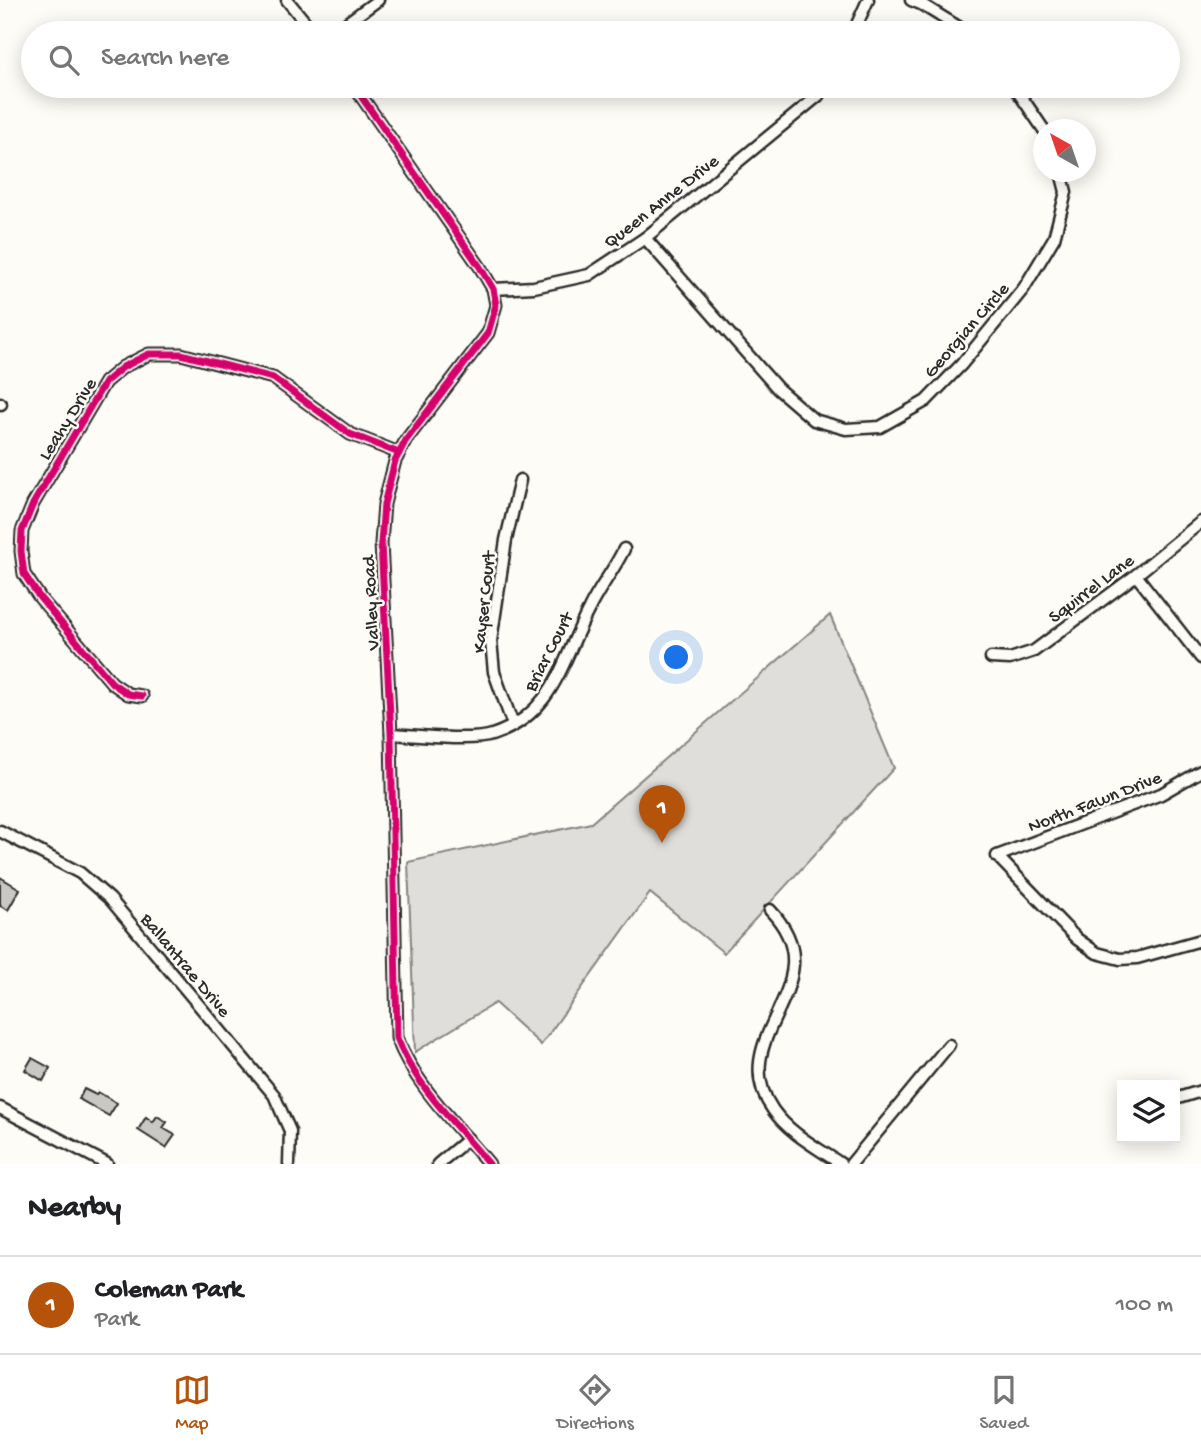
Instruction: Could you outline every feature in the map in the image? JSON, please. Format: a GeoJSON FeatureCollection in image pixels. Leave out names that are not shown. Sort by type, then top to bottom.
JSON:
{"type":"FeatureCollection","features":[{"type":"Feature","properties":{"kind":"street"},"geometry":{"type":"LineString","coordinates":[[287,0],[304,21]]}},
{"type":"Feature","properties":{"kind":"street"},"geometry":{"type":"LineString","coordinates":[[349,21],[378,0]]}},
{"type":"Feature","properties":{"kind":"street"},"geometry":{"type":"LineString","coordinates":[[858,21],[868,0]]}},
{"type":"Feature","properties":{"kind":"street"},"geometry":{"type":"LineString","coordinates":[[911,0],[949,21]]}},
{"type":"Feature","properties":{"kind":"street"},"geometry":{"type":"LineString","coordinates":[[363,98],[493,289]]}},
{"type":"Feature","properties":{"kind":"street","name":"Queen Anne Drive"},"geometry":{"type":"LineString","coordinates":[[493,289],[534,287],[589,275],[645,238],[816,98]]}},
{"type":"Feature","properties":{"kind":"street"},"geometry":{"type":"LineString","coordinates":[[1022,98],[1036,119]]}},
{"type":"Feature","properties":{"kind":"street","name":"Georgian Circle"},"geometry":{"type":"LineString","coordinates":[[645,238],[778,389],[814,420],[846,429],[880,427],[926,401],[961,365],[1024,288],[1054,238],[1066,192],[1064,182]]}},
{"type":"Feature","properties":{"kind":"street","name":"Valley Road"},"geometry":{"type":"LineString","coordinates":[[485,1162],[418,1079],[405,1059],[397,1038],[391,734],[382,543],[388,482],[399,453],[423,416],[488,333],[496,305],[493,289]]}},
{"type":"Feature","properties":{"kind":"street","name":"Leahy Drive"},"geometry":{"type":"LineString","coordinates":[[142,696],[128,694],[112,683],[40,598],[24,574],[21,551],[22,531],[33,504],[105,382],[123,367],[149,354],[181,354],[273,378],[349,434],[399,453]]}},
{"type":"Feature","properties":{"kind":"street","name":"Kayser Court"},"geometry":{"type":"LineString","coordinates":[[513,725],[494,672],[492,641],[506,540],[520,480]]}},
{"type":"Feature","properties":{"kind":"street","name":"Squirrel Lane"},"geometry":{"type":"LineString","coordinates":[[990,658],[1010,659],[1034,651],[1136,575],[1201,522]]}},
{"type":"Feature","properties":{"kind":"street","name":"Briar Court"},"geometry":{"type":"LineString","coordinates":[[391,734],[490,736],[532,713],[547,697],[590,606],[612,574],[624,549]]}},
{"type":"Feature","properties":{"kind":"street"},"geometry":{"type":"LineString","coordinates":[[1136,575],[1201,658]]}},
{"type":"Feature","properties":{"kind":"street","name":"North Fawn Drive"},"geometry":{"type":"LineString","coordinates":[[1201,771],[1161,794],[998,856],[1077,939],[1097,953],[1120,959],[1137,958],[1201,940]]}},
{"type":"Feature","properties":{"kind":"street","name":"Ballantrae Drive"},"geometry":{"type":"LineString","coordinates":[[0,831],[80,873],[110,899],[274,1095],[290,1131],[289,1164]]}},
{"type":"Feature","properties":{"kind":"street"},"geometry":{"type":"LineString","coordinates":[[770,910],[782,922],[794,961],[788,992],[765,1037],[761,1052],[761,1082],[766,1097],[783,1121],[841,1164]]}},
{"type":"Feature","properties":{"kind":"street"},"geometry":{"type":"LineString","coordinates":[[851,1164],[949,1045]]}},
{"type":"Feature","properties":{"kind":"street"},"geometry":{"type":"LineString","coordinates":[[1180,1097],[1201,1091]]}},
{"type":"Feature","properties":{"kind":"street"},"geometry":{"type":"LineString","coordinates":[[0,1108],[107,1164]]}},
{"type":"Feature","properties":{"kind":"street"},"geometry":{"type":"LineString","coordinates":[[438,1164],[468,1139]]}},
{"type":"Feature","properties":{"kind":"shaded area"},"geometry":{"type":"Polygon","coordinates":[[[830,615],[894,768],[724,953],[650,893],[541,1045],[495,1003],[415,1052],[408,862],[591,823],[830,615]]]}},
{"type":"Feature","properties":{"kind":"building"},"geometry":{"type":"Polygon","coordinates":[[[0,877],[20,889],[8,910],[0,906],[0,877]]]}},
{"type":"Feature","properties":{"kind":"building"},"geometry":{"type":"Polygon","coordinates":[[[32,1058],[50,1068],[43,1081],[25,1070],[32,1058]]]}},
{"type":"Feature","properties":{"kind":"building"},"geometry":{"type":"Polygon","coordinates":[[[84,1089],[96,1095],[98,1092],[117,1103],[109,1116],[79,1099],[84,1089]]]}},
{"type":"Feature","properties":{"kind":"building"},"geometry":{"type":"Polygon","coordinates":[[[157,1116],[167,1122],[163,1128],[175,1135],[166,1148],[138,1130],[146,1117],[153,1122],[157,1116]]]}},
{"type":"Feature","properties":{"kind":"cycle path"},"geometry":{"type":"LineString","coordinates":[[362,98],[480,267],[493,289],[496,305],[488,333],[406,440],[395,461],[384,504],[381,543],[391,734],[397,1038],[426,1089],[489,1164]]}},
{"type":"Feature","properties":{"kind":"cycle path"},"geometry":{"type":"LineString","coordinates":[[142,696],[128,694],[112,683],[40,598],[24,574],[21,551],[22,531],[33,504],[105,382],[123,367],[149,354],[181,354],[273,378],[350,434],[399,453]]}},
{"type":"Feature","properties":{"kind":"place","name":"Coleman Park"},"geometry":{"type":"Point","coordinates":[662,843]}}]}
